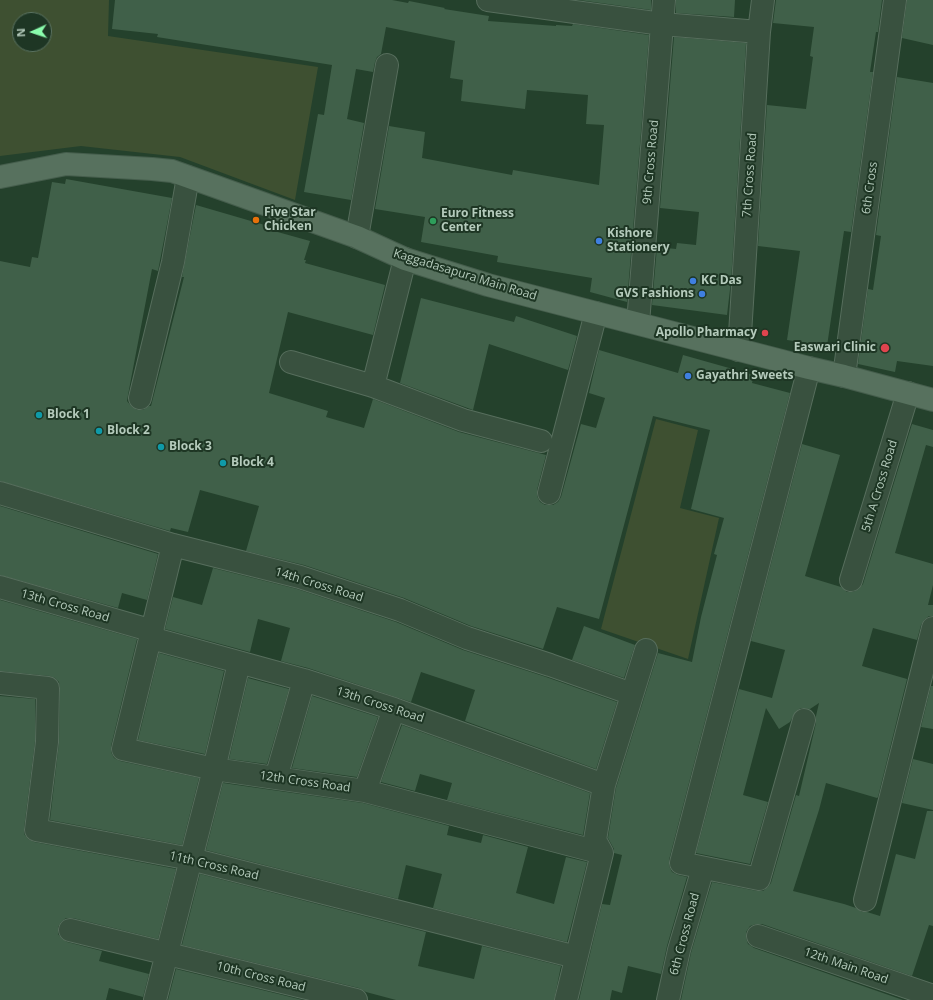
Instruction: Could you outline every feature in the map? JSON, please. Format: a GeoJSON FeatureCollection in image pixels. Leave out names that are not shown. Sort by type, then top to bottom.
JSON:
{"type":"FeatureCollection","features":[{"type":"Feature","properties":{"kind":"main road","name":"Kaggadasapura Main Road"},"geometry":{"type":"LineString","coordinates":[[0,178],[66,164],[172,171],[357,237],[405,259],[488,285],[933,400]]}},
{"type":"Feature","properties":{"kind":"street"},"geometry":{"type":"LineString","coordinates":[[488,0],[562,5],[662,24],[759,32]]}},
{"type":"Feature","properties":{"kind":"street","name":"9th Cross Road"},"geometry":{"type":"LineString","coordinates":[[638,323],[664,0]]}},
{"type":"Feature","properties":{"kind":"street","name":"7th Cross Road"},"geometry":{"type":"LineString","coordinates":[[739,350],[759,32],[763,0]]}},
{"type":"Feature","properties":{"kind":"street","name":"6th Cross"},"geometry":{"type":"LineString","coordinates":[[844,376],[895,0]]}},
{"type":"Feature","properties":{"kind":"street"},"geometry":{"type":"LineString","coordinates":[[357,237],[387,65]]}},
{"type":"Feature","properties":{"kind":"street"},"geometry":{"type":"LineString","coordinates":[[140,398],[173,262],[188,177]]}},
{"type":"Feature","properties":{"kind":"street"},"geometry":{"type":"LineString","coordinates":[[374,386],[405,259]]}},
{"type":"Feature","properties":{"kind":"street"},"geometry":{"type":"LineString","coordinates":[[549,493],[596,313]]}},
{"type":"Feature","properties":{"kind":"street"},"geometry":{"type":"LineString","coordinates":[[291,362],[374,386],[464,420],[541,442]]}},
{"type":"Feature","properties":{"kind":"street"},"geometry":{"type":"LineString","coordinates":[[804,720],[759,879],[682,863],[809,368]]}},
{"type":"Feature","properties":{"kind":"street","name":"5th A Cross Road"},"geometry":{"type":"LineString","coordinates":[[851,580],[908,393]]}},
{"type":"Feature","properties":{"kind":"street","name":"14th Cross Road"},"geometry":{"type":"LineString","coordinates":[[0,493],[173,545],[307,579],[400,610],[467,638],[632,694]]}},
{"type":"Feature","properties":{"kind":"street"},"geometry":{"type":"LineString","coordinates":[[152,635],[173,545]]}},
{"type":"Feature","properties":{"kind":"street","name":"13th Cross Road"},"geometry":{"type":"LineString","coordinates":[[0,587],[239,663],[304,680],[394,709],[604,784]]}},
{"type":"Feature","properties":{"kind":"street"},"geometry":{"type":"LineString","coordinates":[[865,900],[933,628]]}},
{"type":"Feature","properties":{"kind":"street","name":"12th Cross Road"},"geometry":{"type":"LineString","coordinates":[[152,635],[123,750],[214,769],[365,791],[602,853]]}},
{"type":"Feature","properties":{"kind":"street"},"geometry":{"type":"LineString","coordinates":[[566,1000],[602,853],[595,840],[604,784],[646,650]]}},
{"type":"Feature","properties":{"kind":"street"},"geometry":{"type":"LineString","coordinates":[[155,1000],[214,769],[239,663]]}},
{"type":"Feature","properties":{"kind":"street"},"geometry":{"type":"LineString","coordinates":[[276,778],[304,680]]}},
{"type":"Feature","properties":{"kind":"street","name":"11th Cross Road"},"geometry":{"type":"LineString","coordinates":[[0,683],[48,688],[47,742],[36,830],[191,859],[576,957]]}},
{"type":"Feature","properties":{"kind":"street"},"geometry":{"type":"LineString","coordinates":[[365,791],[394,709]]}},
{"type":"Feature","properties":{"kind":"street","name":"6th Cross Road"},"geometry":{"type":"LineString","coordinates":[[668,1000],[680,950],[703,868]]}},
{"type":"Feature","properties":{"kind":"street","name":"10th Cross Road"},"geometry":{"type":"LineString","coordinates":[[70,930],[356,1000]]}},
{"type":"Feature","properties":{"kind":"street","name":"12th Main Road"},"geometry":{"type":"LineString","coordinates":[[758,936],[933,996]]}},
{"type":"Feature","properties":{"kind":"green space"},"geometry":{"type":"Polygon","coordinates":[[[0,0],[109,0],[108,36],[318,67],[295,200],[180,157],[81,146],[0,156],[0,0]]]}},
{"type":"Feature","properties":{"kind":"green space"},"geometry":{"type":"Polygon","coordinates":[[[656,419],[698,430],[680,508],[719,518],[688,659],[601,629],[656,419]]]}},
{"type":"Feature","properties":{"kind":"building"},"geometry":{"type":"Polygon","coordinates":[[[115,0],[392,0],[408,3],[409,1],[445,8],[444,9],[489,16],[488,21],[556,26],[572,26],[573,24],[649,35],[627,302],[590,292],[592,278],[497,262],[498,256],[421,242],[425,217],[375,209],[389,126],[425,132],[422,158],[512,175],[513,170],[599,185],[604,125],[586,124],[588,95],[527,90],[525,109],[461,101],[463,80],[450,78],[455,41],[386,27],[381,54],[377,57],[373,72],[356,69],[347,119],[364,123],[351,200],[304,192],[318,114],[324,115],[332,65],[157,37],[158,34],[112,29],[115,0]]]}},
{"type":"Feature","properties":{"kind":"building"},"geometry":{"type":"Polygon","coordinates":[[[579,0],[651,0],[651,10],[579,0]]]}},
{"type":"Feature","properties":{"kind":"building"},"geometry":{"type":"Polygon","coordinates":[[[676,0],[735,0],[734,17],[676,13],[676,0]]]}},
{"type":"Feature","properties":{"kind":"building"},"geometry":{"type":"Polygon","coordinates":[[[776,0],[882,0],[878,32],[876,32],[870,72],[873,72],[851,232],[844,231],[827,346],[787,340],[800,251],[758,246],[767,105],[806,109],[813,57],[810,56],[814,27],[773,23],[776,0]]]}},
{"type":"Feature","properties":{"kind":"building"},"geometry":{"type":"Polygon","coordinates":[[[907,0],[933,0],[933,45],[902,38],[907,0]]]}},
{"type":"Feature","properties":{"kind":"building"},"geometry":{"type":"Polygon","coordinates":[[[674,37],[746,43],[731,281],[727,315],[652,305],[657,247],[676,249],[677,243],[696,245],[699,212],[660,208],[674,37]]]}},
{"type":"Feature","properties":{"kind":"building"},"geometry":{"type":"Polygon","coordinates":[[[897,77],[933,83],[933,366],[897,361],[895,372],[858,364],[868,289],[873,290],[881,236],[876,235],[897,77]]]}},
{"type":"Feature","properties":{"kind":"building"},"geometry":{"type":"Polygon","coordinates":[[[66,179],[172,198],[158,271],[152,269],[127,401],[137,410],[143,410],[151,406],[184,277],[182,277],[196,205],[275,228],[274,231],[310,241],[304,260],[306,260],[305,263],[385,285],[373,335],[288,312],[269,393],[328,411],[326,417],[364,428],[373,399],[459,432],[546,455],[537,490],[537,496],[540,502],[545,505],[553,505],[558,502],[561,497],[581,424],[596,428],[605,398],[589,393],[599,350],[678,373],[683,355],[754,375],[752,383],[790,393],[669,860],[669,866],[672,872],[687,877],[667,946],[661,974],[628,966],[622,993],[612,990],[610,1000],[579,1000],[602,904],[610,905],[622,855],[614,853],[614,849],[608,838],[616,788],[658,653],[692,662],[701,617],[717,555],[714,554],[724,518],[691,509],[710,430],[653,416],[599,619],[557,607],[543,649],[471,626],[404,598],[304,565],[246,551],[259,506],[200,490],[188,532],[171,528],[170,531],[0,481],[0,261],[30,267],[32,257],[38,258],[52,182],[65,184],[66,179]]]}},
{"type":"Feature","properties":{"kind":"building"},"geometry":{"type":"Polygon","coordinates":[[[421,298],[514,322],[516,316],[577,336],[568,370],[489,344],[473,410],[400,383],[421,298]]]}},
{"type":"Feature","properties":{"kind":"building"},"geometry":{"type":"Polygon","coordinates":[[[912,424],[933,430],[933,447],[926,445],[895,553],[933,564],[933,585],[928,605],[933,605],[933,616],[929,616],[924,620],[917,640],[873,628],[862,666],[907,679],[878,797],[877,798],[826,783],[793,891],[844,904],[856,908],[862,912],[880,916],[896,854],[915,859],[927,811],[933,811],[933,926],[929,925],[912,976],[762,924],[750,926],[746,932],[748,944],[754,948],[903,1000],[681,1000],[691,953],[712,882],[757,891],[763,891],[771,883],[796,795],[799,796],[816,723],[819,703],[810,709],[801,708],[796,711],[790,722],[779,729],[766,708],[743,795],[768,802],[750,864],[696,853],[739,689],[772,698],[785,650],[751,641],[802,444],[840,455],[805,576],[841,587],[847,592],[853,592],[859,589],[863,584],[912,424]]]}},
{"type":"Feature","properties":{"kind":"building"},"geometry":{"type":"Polygon","coordinates":[[[0,506],[158,554],[147,600],[122,593],[118,608],[0,575],[0,506]]]}},
{"type":"Feature","properties":{"kind":"building"},"geometry":{"type":"Polygon","coordinates":[[[213,568],[297,589],[396,622],[463,650],[617,702],[596,769],[465,721],[475,690],[421,672],[411,702],[308,668],[281,661],[290,628],[258,619],[250,652],[165,629],[173,597],[202,605],[213,568]]]}},
{"type":"Feature","properties":{"kind":"building"},"geometry":{"type":"Polygon","coordinates":[[[0,600],[137,639],[111,746],[111,752],[114,758],[120,761],[199,778],[182,845],[50,820],[59,743],[59,682],[50,676],[0,671],[0,600]]]}},
{"type":"Feature","properties":{"kind":"building"},"geometry":{"type":"Polygon","coordinates":[[[584,626],[635,645],[624,678],[572,660],[584,626]]]}},
{"type":"Feature","properties":{"kind":"building"},"geometry":{"type":"Polygon","coordinates":[[[159,653],[224,671],[205,754],[138,740],[159,653]]]}},
{"type":"Feature","properties":{"kind":"building"},"geometry":{"type":"Polygon","coordinates":[[[248,678],[289,689],[267,764],[229,759],[248,678]]]}},
{"type":"Feature","properties":{"kind":"building"},"geometry":{"type":"Polygon","coordinates":[[[931,686],[933,686],[933,729],[921,727],[931,686]]]}},
{"type":"Feature","properties":{"kind":"building"},"geometry":{"type":"Polygon","coordinates":[[[0,696],[35,699],[35,741],[24,828],[24,834],[28,839],[34,842],[176,869],[158,939],[73,918],[66,918],[58,927],[58,934],[67,942],[102,951],[99,961],[149,974],[143,997],[109,988],[106,1000],[0,1000],[0,696]]]}},
{"type":"Feature","properties":{"kind":"building"},"geometry":{"type":"Polygon","coordinates":[[[312,696],[378,717],[357,777],[292,768],[312,696]]]}},
{"type":"Feature","properties":{"kind":"building"},"geometry":{"type":"Polygon","coordinates":[[[402,725],[590,793],[583,835],[447,800],[452,783],[420,774],[415,791],[381,782],[402,725]]]}},
{"type":"Feature","properties":{"kind":"building"},"geometry":{"type":"Polygon","coordinates":[[[913,759],[933,764],[933,810],[902,803],[913,759]]]}},
{"type":"Feature","properties":{"kind":"building"},"geometry":{"type":"Polygon","coordinates":[[[223,783],[363,803],[449,826],[447,835],[481,843],[483,835],[528,847],[516,893],[554,904],[566,857],[587,862],[567,942],[433,908],[442,874],[406,865],[398,899],[206,850],[223,783]]]}},
{"type":"Feature","properties":{"kind":"building"},"geometry":{"type":"Polygon","coordinates":[[[200,874],[426,932],[418,966],[474,979],[482,946],[561,966],[554,1000],[396,1000],[366,992],[359,988],[182,945],[200,874]]]}},
{"type":"Feature","properties":{"kind":"building"},"geometry":{"type":"Polygon","coordinates":[[[176,969],[303,1000],[168,1000],[176,969]]]}},
{"type":"Feature","properties":{"kind":"place","name":"Five Star Chicken"},"geometry":{"type":"Point","coordinates":[256,220]}},
{"type":"Feature","properties":{"kind":"place","name":"Euro Fitness Center"},"geometry":{"type":"Point","coordinates":[433,221]}},
{"type":"Feature","properties":{"kind":"place","name":"Kishore Stationery"},"geometry":{"type":"Point","coordinates":[599,241]}},
{"type":"Feature","properties":{"kind":"place","name":"KC Das"},"geometry":{"type":"Point","coordinates":[693,281]}},
{"type":"Feature","properties":{"kind":"place","name":"GVS Fashions"},"geometry":{"type":"Point","coordinates":[702,294]}},
{"type":"Feature","properties":{"kind":"place","name":"Apollo Pharmacy"},"geometry":{"type":"Point","coordinates":[765,333]}},
{"type":"Feature","properties":{"kind":"place","name":"Easwari Clinic"},"geometry":{"type":"Point","coordinates":[885,348]}},
{"type":"Feature","properties":{"kind":"place","name":"Gayathri Sweets"},"geometry":{"type":"Point","coordinates":[688,376]}},
{"type":"Feature","properties":{"kind":"place","name":"Block 1"},"geometry":{"type":"Point","coordinates":[39,415]}},
{"type":"Feature","properties":{"kind":"place","name":"Block 2"},"geometry":{"type":"Point","coordinates":[99,431]}},
{"type":"Feature","properties":{"kind":"place","name":"Block 3"},"geometry":{"type":"Point","coordinates":[161,447]}},
{"type":"Feature","properties":{"kind":"place","name":"Block 4"},"geometry":{"type":"Point","coordinates":[223,463]}}]}
